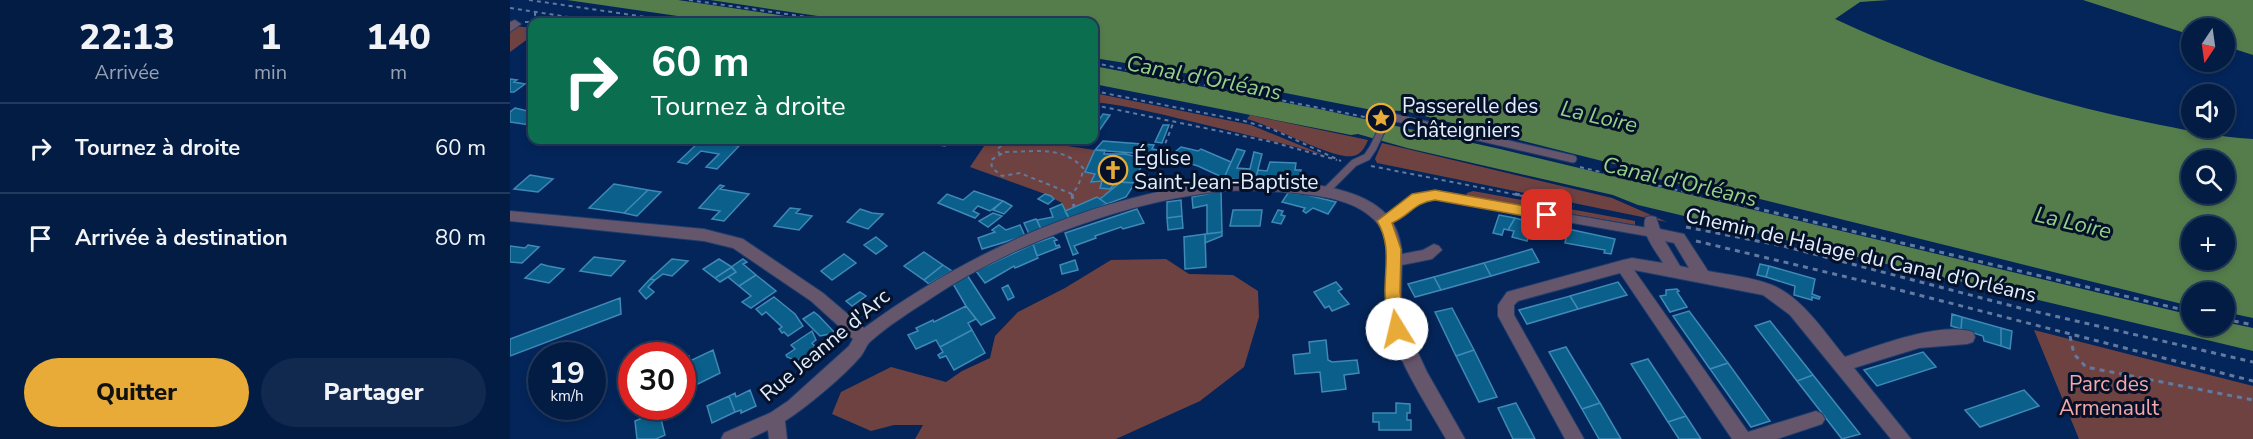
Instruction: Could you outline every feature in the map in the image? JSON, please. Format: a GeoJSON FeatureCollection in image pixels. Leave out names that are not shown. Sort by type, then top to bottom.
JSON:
{"type":"FeatureCollection","features":[{"type":"Feature","properties":{"kind":"street","name":"Rue Jeanne d'Arc"},"geometry":{"type":"LineString","coordinates":[[730,439],[776,418],[794,406],[855,351],[863,338],[945,281],[1014,247],[1115,210],[1161,197],[1219,186],[1262,186],[1325,192],[1355,201],[1384,221]]}},
{"type":"Feature","properties":{"kind":"street"},"geometry":{"type":"LineString","coordinates":[[510,216],[704,235],[738,243],[817,297],[863,338]]}},
{"type":"Feature","properties":{"kind":"street"},"geometry":{"type":"LineString","coordinates":[[1384,221],[1390,230],[1394,249],[1392,292],[1397,329],[1456,439]]}},
{"type":"Feature","properties":{"kind":"street"},"geometry":{"type":"LineString","coordinates":[[1652,227],[1681,232],[1702,275]]}},
{"type":"Feature","properties":{"kind":"street"},"geometry":{"type":"LineString","coordinates":[[1652,227],[1675,271]]}},
{"type":"Feature","properties":{"kind":"street"},"geometry":{"type":"LineString","coordinates":[[1394,261],[1427,255],[1434,250]]}},
{"type":"Feature","properties":{"kind":"street"},"geometry":{"type":"LineString","coordinates":[[1575,439],[1506,316],[1504,307],[1507,300],[1513,296],[1623,266],[1645,265],[1768,290],[1784,299],[1796,310],[1902,439]]}},
{"type":"Feature","properties":{"kind":"street"},"geometry":{"type":"LineString","coordinates":[[1623,266],[1742,439]]}},
{"type":"Feature","properties":{"kind":"street"},"geometry":{"type":"LineString","coordinates":[[1841,365],[1924,340],[1948,336],[1967,337]]}},
{"type":"Feature","properties":{"kind":"street"},"geometry":{"type":"LineString","coordinates":[[776,418],[778,439]]}},
{"type":"Feature","properties":{"kind":"street"},"geometry":{"type":"LineString","coordinates":[[1752,439],[1816,419]]}},
{"type":"Feature","properties":{"kind":"lane"},"geometry":{"type":"LineString","coordinates":[[1325,192],[1354,163],[1366,157],[1373,148],[1388,116],[1574,162]]}},
{"type":"Feature","properties":{"kind":"lane"},"geometry":{"type":"LineString","coordinates":[[1384,221],[1396,216],[1417,198],[1435,195],[1652,227]]}},
{"type":"Feature","properties":{"kind":"path"},"geometry":{"type":"LineString","coordinates":[[529,0],[653,18]]}},
{"type":"Feature","properties":{"kind":"path"},"geometry":{"type":"LineString","coordinates":[[689,0],[814,18]]}},
{"type":"Feature","properties":{"kind":"path"},"geometry":{"type":"LineString","coordinates":[[510,8],[575,18]]}},
{"type":"Feature","properties":{"kind":"path"},"geometry":{"type":"LineString","coordinates":[[535,12],[535,15],[544,18]]}},
{"type":"Feature","properties":{"kind":"path"},"geometry":{"type":"LineString","coordinates":[[1098,64],[1377,120]]}},
{"type":"Feature","properties":{"kind":"path"},"geometry":{"type":"LineString","coordinates":[[1098,92],[1244,121],[1272,129],[1338,160],[1272,142],[1098,106]]}},
{"type":"Feature","properties":{"kind":"path"},"geometry":{"type":"LineString","coordinates":[[1146,178],[1160,157],[1174,121]]}},
{"type":"Feature","properties":{"kind":"path"},"geometry":{"type":"LineString","coordinates":[[1000,155],[997,149],[1004,144]]}},
{"type":"Feature","properties":{"kind":"path"},"geometry":{"type":"LineString","coordinates":[[1072,194],[1020,172],[1002,176],[992,168],[991,160],[1005,152],[1062,152],[1077,160],[1084,170],[1072,194],[1074,207]]}},
{"type":"Feature","properties":{"kind":"path"},"geometry":{"type":"LineString","coordinates":[[1574,162],[2181,309]]}},
{"type":"Feature","properties":{"kind":"path"},"geometry":{"type":"LineString","coordinates":[[1354,163],[1584,208]]}},
{"type":"Feature","properties":{"kind":"path","name":"Chemin de Halage du Canal d'Orléans"},"geometry":{"type":"LineString","coordinates":[[1681,232],[1720,245],[2253,381]]}},
{"type":"Feature","properties":{"kind":"path","name":"Chemin de Halage du Canal d'Orléans"},"geometry":{"type":"LineString","coordinates":[[1681,232],[1726,234],[2057,317],[2253,362]]}},
{"type":"Feature","properties":{"kind":"path"},"geometry":{"type":"LineString","coordinates":[[2235,321],[2253,325]]}},
{"type":"Feature","properties":{"kind":"path"},"geometry":{"type":"LineString","coordinates":[[2070,336],[2074,354],[2086,367],[2253,400]]}},
{"type":"Feature","properties":{"kind":"green space"},"geometry":{"type":"Polygon","coordinates":[[[515,26],[528,28],[528,39],[510,52],[510,29],[515,26]]]}},
{"type":"Feature","properties":{"kind":"green space"},"geometry":{"type":"Polygon","coordinates":[[[1098,94],[1251,125],[1326,156],[1267,140],[1122,106],[1098,103],[1098,94]]]}},
{"type":"Feature","properties":{"kind":"green space"},"geometry":{"type":"Polygon","coordinates":[[[1250,115],[1368,140],[1358,154],[1344,156],[1317,148],[1247,119],[1250,115]]]}},
{"type":"Feature","properties":{"kind":"green space"},"geometry":{"type":"Polygon","coordinates":[[[1382,143],[1612,198],[1667,222],[1377,163],[1375,159],[1382,143]]]}},
{"type":"Feature","properties":{"kind":"green space"},"geometry":{"type":"Polygon","coordinates":[[[985,144],[1054,144],[1095,150],[1086,172],[1095,174],[1091,182],[1102,181],[1100,188],[1110,189],[1113,183],[1121,182],[1101,199],[1065,211],[1062,203],[1045,194],[970,167],[985,144]]]}},
{"type":"Feature","properties":{"kind":"green space"},"geometry":{"type":"Polygon","coordinates":[[[1473,191],[1635,221],[1635,225],[1466,196],[1467,193],[1473,191]]]}},
{"type":"Feature","properties":{"kind":"green space"},"geometry":{"type":"Polygon","coordinates":[[[1166,259],[1189,274],[1233,275],[1258,291],[1259,317],[1244,367],[1200,401],[1116,439],[915,439],[923,425],[894,425],[871,431],[832,414],[841,392],[891,367],[946,382],[962,371],[990,358],[995,336],[1018,312],[1065,288],[1111,260],[1166,259]]]}},
{"type":"Feature","properties":{"kind":"green space","name":"Parc des Armenault"},"geometry":{"type":"Polygon","coordinates":[[[2034,330],[2253,386],[2253,439],[2079,439],[2034,330]]]}},
{"type":"Feature","properties":{"kind":"water"},"geometry":{"type":"Polygon","coordinates":[[[567,0],[678,0],[800,18],[691,18],[567,0]]]}},
{"type":"Feature","properties":{"kind":"water"},"geometry":{"type":"Polygon","coordinates":[[[710,0],[1889,0],[1860,2],[1835,19],[1949,66],[2027,92],[2106,113],[2181,129],[2181,138],[2253,139],[2253,318],[2235,314],[2235,282],[2181,282],[2181,304],[1736,193],[1725,194],[1635,174],[1626,167],[1405,111],[1372,110],[1169,70],[1098,59],[1098,18],[831,18],[710,0]]]}},
{"type":"Feature","properties":{"kind":"water"},"geometry":{"type":"Polygon","coordinates":[[[2083,0],[2253,0],[2253,55],[2235,49],[2235,18],[2181,18],[2181,32],[2083,0]]]}},
{"type":"Feature","properties":{"kind":"water"},"geometry":{"type":"Polygon","coordinates":[[[1098,67],[1319,109],[1500,149],[2181,313],[2181,334],[1638,205],[1613,195],[1407,148],[1358,134],[1351,135],[1098,85],[1098,67]]]}},
{"type":"Feature","properties":{"kind":"water"},"geometry":{"type":"Polygon","coordinates":[[[2235,324],[2253,328],[2253,351],[2190,336],[2235,336],[2235,324]]]}},
{"type":"Feature","properties":{"kind":"building"},"geometry":{"type":"Polygon","coordinates":[[[510,79],[525,84],[514,92],[510,92],[510,79]]]}},
{"type":"Feature","properties":{"kind":"building"},"geometry":{"type":"Polygon","coordinates":[[[515,108],[528,111],[528,125],[510,122],[510,112],[515,108]]]}},
{"type":"Feature","properties":{"kind":"building"},"geometry":{"type":"Polygon","coordinates":[[[1103,114],[1110,115],[1098,132],[1098,121],[1103,114]]]}},
{"type":"Feature","properties":{"kind":"building"},"geometry":{"type":"Polygon","coordinates":[[[1163,125],[1169,125],[1162,143],[1155,142],[1163,125]]]}},
{"type":"Feature","properties":{"kind":"building"},"geometry":{"type":"Polygon","coordinates":[[[1103,141],[1154,145],[1152,149],[1159,150],[1157,155],[1095,150],[1103,141]]]}},
{"type":"Feature","properties":{"kind":"building"},"geometry":{"type":"Polygon","coordinates":[[[697,144],[739,146],[717,169],[706,167],[719,154],[701,151],[687,164],[678,162],[697,144]]]}},
{"type":"Feature","properties":{"kind":"building"},"geometry":{"type":"Polygon","coordinates":[[[1181,147],[1198,151],[1201,149],[1231,162],[1224,178],[1198,166],[1169,157],[1181,147]]]}},
{"type":"Feature","properties":{"kind":"building"},"geometry":{"type":"Polygon","coordinates":[[[1237,149],[1245,151],[1237,168],[1250,169],[1254,152],[1262,154],[1255,181],[1224,178],[1237,149]]]}},
{"type":"Feature","properties":{"kind":"building","name":"Église Saint-Jean-Baptiste"},"geometry":{"type":"Polygon","coordinates":[[[1095,150],[1105,150],[1104,154],[1125,154],[1134,156],[1134,159],[1145,159],[1138,173],[1142,173],[1141,177],[1137,176],[1135,183],[1116,182],[1110,189],[1100,188],[1102,181],[1091,182],[1095,174],[1085,172],[1095,150]]]}},
{"type":"Feature","properties":{"kind":"building"},"geometry":{"type":"Polygon","coordinates":[[[1270,162],[1296,163],[1295,170],[1301,170],[1300,177],[1293,176],[1292,183],[1255,181],[1258,170],[1267,171],[1270,162]]]}},
{"type":"Feature","properties":{"kind":"building"},"geometry":{"type":"Polygon","coordinates":[[[530,175],[553,179],[538,192],[514,189],[530,175]]]}},
{"type":"Feature","properties":{"kind":"building"},"geometry":{"type":"Polygon","coordinates":[[[1121,182],[1135,183],[1126,197],[1107,204],[1100,199],[1121,182]]]}},
{"type":"Feature","properties":{"kind":"building"},"geometry":{"type":"Polygon","coordinates":[[[614,184],[648,190],[624,213],[589,208],[614,184]]]}},
{"type":"Feature","properties":{"kind":"building"},"geometry":{"type":"Polygon","coordinates":[[[720,185],[724,186],[720,189],[749,194],[724,221],[712,219],[720,211],[699,208],[720,185]]]}},
{"type":"Feature","properties":{"kind":"building"},"geometry":{"type":"Polygon","coordinates":[[[648,190],[661,192],[637,216],[624,213],[648,190]]]}},
{"type":"Feature","properties":{"kind":"building"},"geometry":{"type":"Polygon","coordinates":[[[974,191],[1003,201],[990,211],[978,206],[973,211],[979,214],[975,218],[938,203],[947,194],[963,200],[974,191]]]}},
{"type":"Feature","properties":{"kind":"building"},"geometry":{"type":"Polygon","coordinates":[[[1221,191],[1222,232],[1207,234],[1207,205],[1193,208],[1192,197],[1221,191]]]}},
{"type":"Feature","properties":{"kind":"building"},"geometry":{"type":"Polygon","coordinates":[[[1288,193],[1336,202],[1328,214],[1313,208],[1306,213],[1303,211],[1305,208],[1282,202],[1288,193]]]}},
{"type":"Feature","properties":{"kind":"building"},"geometry":{"type":"Polygon","coordinates":[[[1045,194],[1054,199],[1048,204],[1038,199],[1045,194]]]}},
{"type":"Feature","properties":{"kind":"building"},"geometry":{"type":"Polygon","coordinates":[[[1097,197],[1107,204],[1070,220],[1065,211],[1097,197]]]}},
{"type":"Feature","properties":{"kind":"building"},"geometry":{"type":"Polygon","coordinates":[[[1181,200],[1182,216],[1167,218],[1167,202],[1181,200]]]}},
{"type":"Feature","properties":{"kind":"building"},"geometry":{"type":"Polygon","coordinates":[[[1003,201],[1012,206],[1004,214],[993,210],[1003,201]]]}},
{"type":"Feature","properties":{"kind":"building"},"geometry":{"type":"Polygon","coordinates":[[[1062,204],[1070,220],[1041,229],[1037,220],[1053,217],[1050,209],[1062,204]]]}},
{"type":"Feature","properties":{"kind":"building"},"geometry":{"type":"Polygon","coordinates":[[[790,208],[800,209],[796,213],[812,216],[799,230],[774,226],[790,208]]]}},
{"type":"Feature","properties":{"kind":"building"},"geometry":{"type":"Polygon","coordinates":[[[860,209],[883,214],[868,229],[847,222],[860,209]]]}},
{"type":"Feature","properties":{"kind":"building"},"geometry":{"type":"Polygon","coordinates":[[[1137,209],[1144,223],[1123,229],[1121,227],[1095,236],[1096,238],[1074,246],[1078,253],[1073,255],[1065,233],[1137,209]]]}},
{"type":"Feature","properties":{"kind":"building"},"geometry":{"type":"Polygon","coordinates":[[[1233,210],[1262,210],[1260,226],[1230,226],[1233,210]]]}},
{"type":"Feature","properties":{"kind":"building"},"geometry":{"type":"Polygon","coordinates":[[[1278,210],[1283,211],[1281,215],[1285,216],[1281,224],[1272,222],[1278,210]]]}},
{"type":"Feature","properties":{"kind":"building"},"geometry":{"type":"Polygon","coordinates":[[[993,213],[1002,216],[988,227],[979,221],[993,213]]]}},
{"type":"Feature","properties":{"kind":"building"},"geometry":{"type":"Polygon","coordinates":[[[1499,215],[1515,218],[1508,230],[1504,229],[1502,235],[1493,233],[1499,215]]]}},
{"type":"Feature","properties":{"kind":"building"},"geometry":{"type":"Polygon","coordinates":[[[1182,216],[1183,228],[1168,230],[1167,218],[1182,216]]]}},
{"type":"Feature","properties":{"kind":"building"},"geometry":{"type":"Polygon","coordinates":[[[1515,218],[1533,223],[1527,241],[1512,237],[1514,231],[1508,230],[1515,218]]]}},
{"type":"Feature","properties":{"kind":"building"},"geometry":{"type":"Polygon","coordinates":[[[1036,219],[1041,229],[1029,234],[1024,223],[1036,219]]]}},
{"type":"Feature","properties":{"kind":"building"},"geometry":{"type":"Polygon","coordinates":[[[999,225],[1006,230],[1020,225],[1025,236],[982,249],[978,238],[995,232],[992,230],[999,225]]]}},
{"type":"Feature","properties":{"kind":"building"},"geometry":{"type":"Polygon","coordinates":[[[1568,229],[1615,239],[1611,254],[1604,253],[1605,250],[1565,243],[1568,229]]]}},
{"type":"Feature","properties":{"kind":"building"},"geometry":{"type":"Polygon","coordinates":[[[1222,232],[1222,236],[1205,243],[1205,234],[1222,232]]]}},
{"type":"Feature","properties":{"kind":"building"},"geometry":{"type":"Polygon","coordinates":[[[1205,234],[1206,267],[1185,269],[1184,237],[1205,234]]]}},
{"type":"Feature","properties":{"kind":"building"},"geometry":{"type":"Polygon","coordinates":[[[876,237],[887,246],[876,254],[864,245],[876,237]]]}},
{"type":"Feature","properties":{"kind":"building"},"geometry":{"type":"Polygon","coordinates":[[[1053,237],[1057,240],[1054,241],[1056,246],[1060,247],[1037,256],[1033,244],[1053,237]]]}},
{"type":"Feature","properties":{"kind":"building"},"geometry":{"type":"Polygon","coordinates":[[[1033,244],[1038,258],[1015,268],[1014,266],[985,283],[976,271],[1033,244]]]}},
{"type":"Feature","properties":{"kind":"building"},"geometry":{"type":"Polygon","coordinates":[[[528,245],[539,247],[522,263],[510,262],[510,246],[525,248],[528,245]]]}},
{"type":"Feature","properties":{"kind":"building"},"geometry":{"type":"Polygon","coordinates":[[[1532,249],[1539,262],[1491,276],[1484,263],[1532,249]]]}},
{"type":"Feature","properties":{"kind":"building"},"geometry":{"type":"Polygon","coordinates":[[[924,252],[943,265],[924,280],[904,266],[924,252]]]}},
{"type":"Feature","properties":{"kind":"building"},"geometry":{"type":"Polygon","coordinates":[[[844,254],[856,263],[832,280],[821,271],[844,254]]]}},
{"type":"Feature","properties":{"kind":"building"},"geometry":{"type":"Polygon","coordinates":[[[594,257],[625,261],[611,276],[580,271],[594,257]]]}},
{"type":"Feature","properties":{"kind":"building"},"geometry":{"type":"Polygon","coordinates":[[[672,259],[688,261],[672,276],[663,274],[655,280],[650,279],[672,259]]]}},
{"type":"Feature","properties":{"kind":"building"},"geometry":{"type":"Polygon","coordinates":[[[719,259],[732,267],[715,278],[703,269],[719,259]]]}},
{"type":"Feature","properties":{"kind":"building"},"geometry":{"type":"Polygon","coordinates":[[[743,259],[747,262],[743,264],[756,275],[739,286],[728,277],[736,272],[731,267],[743,259]]]}},
{"type":"Feature","properties":{"kind":"building"},"geometry":{"type":"Polygon","coordinates":[[[1075,260],[1078,270],[1062,274],[1060,265],[1075,260]]]}},
{"type":"Feature","properties":{"kind":"building"},"geometry":{"type":"Polygon","coordinates":[[[1484,263],[1491,276],[1441,290],[1434,277],[1484,263]]]}},
{"type":"Feature","properties":{"kind":"building"},"geometry":{"type":"Polygon","coordinates":[[[541,264],[564,269],[549,283],[525,278],[541,264]]]}},
{"type":"Feature","properties":{"kind":"building"},"geometry":{"type":"Polygon","coordinates":[[[1760,264],[1769,266],[1766,277],[1757,275],[1760,264]]]}},
{"type":"Feature","properties":{"kind":"building"},"geometry":{"type":"Polygon","coordinates":[[[943,265],[952,271],[929,284],[924,280],[943,265]]]}},
{"type":"Feature","properties":{"kind":"building"},"geometry":{"type":"Polygon","coordinates":[[[1769,266],[1815,279],[1812,294],[1820,297],[1819,299],[1812,297],[1812,300],[1794,295],[1795,286],[1766,277],[1769,266]]]}},
{"type":"Feature","properties":{"kind":"building"},"geometry":{"type":"Polygon","coordinates":[[[732,267],[736,272],[720,282],[715,278],[732,267]]]}},
{"type":"Feature","properties":{"kind":"building"},"geometry":{"type":"Polygon","coordinates":[[[756,275],[776,291],[751,308],[742,302],[751,296],[739,286],[756,275]]]}},
{"type":"Feature","properties":{"kind":"building"},"geometry":{"type":"Polygon","coordinates":[[[967,275],[995,318],[981,325],[966,306],[952,282],[967,275]]]}},
{"type":"Feature","properties":{"kind":"building"},"geometry":{"type":"Polygon","coordinates":[[[1434,277],[1441,290],[1415,297],[1408,284],[1434,277]]]}},
{"type":"Feature","properties":{"kind":"building"},"geometry":{"type":"Polygon","coordinates":[[[650,279],[655,280],[648,287],[654,292],[646,299],[639,291],[650,279]]]}},
{"type":"Feature","properties":{"kind":"building"},"geometry":{"type":"Polygon","coordinates":[[[1336,282],[1342,289],[1338,291],[1349,304],[1332,311],[1329,306],[1325,308],[1314,292],[1336,282]]]}},
{"type":"Feature","properties":{"kind":"building"},"geometry":{"type":"Polygon","coordinates":[[[1618,282],[1627,295],[1578,309],[1570,296],[1618,282]]]}},
{"type":"Feature","properties":{"kind":"building"},"geometry":{"type":"Polygon","coordinates":[[[1008,285],[1014,297],[1008,300],[1002,288],[1008,285]]]}},
{"type":"Feature","properties":{"kind":"building"},"geometry":{"type":"Polygon","coordinates":[[[1677,289],[1687,307],[1670,312],[1660,296],[1666,295],[1666,290],[1677,289]]]}},
{"type":"Feature","properties":{"kind":"building"},"geometry":{"type":"Polygon","coordinates":[[[860,292],[866,296],[852,306],[846,301],[860,292]]]}},
{"type":"Feature","properties":{"kind":"building"},"geometry":{"type":"Polygon","coordinates":[[[1570,296],[1578,309],[1527,324],[1519,310],[1570,296]]]}},
{"type":"Feature","properties":{"kind":"building"},"geometry":{"type":"Polygon","coordinates":[[[774,297],[795,314],[803,326],[788,336],[782,333],[779,329],[782,327],[766,312],[762,315],[756,309],[774,297]]]}},
{"type":"Feature","properties":{"kind":"building"},"geometry":{"type":"Polygon","coordinates":[[[620,298],[621,314],[547,342],[528,342],[528,349],[510,356],[510,339],[620,298]]]}},
{"type":"Feature","properties":{"kind":"building"},"geometry":{"type":"Polygon","coordinates":[[[966,306],[976,319],[968,323],[972,330],[940,347],[936,340],[916,349],[908,335],[918,331],[916,328],[966,306]]]}},
{"type":"Feature","properties":{"kind":"building"},"geometry":{"type":"Polygon","coordinates":[[[1452,308],[1474,350],[1456,356],[1435,312],[1452,308]]]}},
{"type":"Feature","properties":{"kind":"building"},"geometry":{"type":"Polygon","coordinates":[[[1689,311],[1728,363],[1710,369],[1673,316],[1689,311]]]}},
{"type":"Feature","properties":{"kind":"building"},"geometry":{"type":"Polygon","coordinates":[[[814,312],[835,333],[820,336],[803,319],[814,312]]]}},
{"type":"Feature","properties":{"kind":"building"},"geometry":{"type":"Polygon","coordinates":[[[1952,314],[1962,317],[1961,329],[1951,326],[1952,314]]]}},
{"type":"Feature","properties":{"kind":"building"},"geometry":{"type":"Polygon","coordinates":[[[1962,317],[2001,328],[2001,346],[1984,341],[1983,336],[1961,329],[1962,317]]]}},
{"type":"Feature","properties":{"kind":"building"},"geometry":{"type":"Polygon","coordinates":[[[1770,321],[1813,375],[1797,381],[1755,326],[1770,321]]]}},
{"type":"Feature","properties":{"kind":"building"},"geometry":{"type":"Polygon","coordinates":[[[2001,328],[2012,331],[2010,349],[2001,346],[2001,328]]]}},
{"type":"Feature","properties":{"kind":"building"},"geometry":{"type":"Polygon","coordinates":[[[972,330],[985,353],[954,370],[946,356],[940,358],[938,355],[943,352],[940,347],[972,330]]]}},
{"type":"Feature","properties":{"kind":"building"},"geometry":{"type":"Polygon","coordinates":[[[812,331],[816,340],[812,343],[822,354],[808,363],[803,357],[797,361],[787,357],[786,355],[795,349],[791,345],[812,331]]]}},
{"type":"Feature","properties":{"kind":"building"},"geometry":{"type":"Polygon","coordinates":[[[1326,340],[1328,360],[1332,362],[1357,360],[1359,373],[1344,375],[1346,389],[1322,392],[1320,372],[1295,374],[1293,355],[1310,353],[1309,342],[1326,340]]]}},
{"type":"Feature","properties":{"kind":"building"},"geometry":{"type":"Polygon","coordinates":[[[1566,347],[1600,403],[1582,409],[1549,352],[1566,347]]]}},
{"type":"Feature","properties":{"kind":"building"},"geometry":{"type":"Polygon","coordinates":[[[713,350],[720,373],[698,384],[696,358],[713,350]]]}},
{"type":"Feature","properties":{"kind":"building"},"geometry":{"type":"Polygon","coordinates":[[[1474,350],[1497,397],[1479,402],[1456,356],[1474,350]]]}},
{"type":"Feature","properties":{"kind":"building"},"geometry":{"type":"Polygon","coordinates":[[[1923,352],[1936,367],[1877,386],[1864,370],[1923,352]]]}},
{"type":"Feature","properties":{"kind":"building"},"geometry":{"type":"Polygon","coordinates":[[[1648,359],[1686,416],[1668,422],[1631,364],[1648,359]]]}},
{"type":"Feature","properties":{"kind":"building"},"geometry":{"type":"Polygon","coordinates":[[[1728,363],[1770,421],[1751,427],[1710,369],[1728,363]]]}},
{"type":"Feature","properties":{"kind":"building"},"geometry":{"type":"Polygon","coordinates":[[[1813,375],[1860,434],[1842,439],[1797,381],[1813,375]]]}},
{"type":"Feature","properties":{"kind":"building"},"geometry":{"type":"Polygon","coordinates":[[[750,390],[756,406],[741,413],[741,410],[735,412],[729,396],[735,393],[736,397],[750,390]]]}},
{"type":"Feature","properties":{"kind":"building"},"geometry":{"type":"Polygon","coordinates":[[[2024,390],[2039,406],[1980,427],[1965,410],[2024,390]]]}},
{"type":"Feature","properties":{"kind":"building"},"geometry":{"type":"Polygon","coordinates":[[[729,396],[735,412],[712,423],[707,406],[729,396]]]}},
{"type":"Feature","properties":{"kind":"building"},"geometry":{"type":"Polygon","coordinates":[[[1396,403],[1410,404],[1407,420],[1411,420],[1411,430],[1379,430],[1379,422],[1373,422],[1373,413],[1396,413],[1396,403]]]}},
{"type":"Feature","properties":{"kind":"building"},"geometry":{"type":"Polygon","coordinates":[[[1516,403],[1535,439],[1513,439],[1498,408],[1516,403]]]}},
{"type":"Feature","properties":{"kind":"building"},"geometry":{"type":"Polygon","coordinates":[[[1600,403],[1621,439],[1599,439],[1582,409],[1600,403]]]}},
{"type":"Feature","properties":{"kind":"building"},"geometry":{"type":"Polygon","coordinates":[[[1686,416],[1701,439],[1679,439],[1668,422],[1686,416]]]}},
{"type":"Feature","properties":{"kind":"building"},"geometry":{"type":"Polygon","coordinates":[[[661,420],[665,435],[656,439],[637,439],[635,421],[661,420]]]}},
{"type":"Feature","properties":{"kind":"place","name":"Passerelle des Châteigniers"},"geometry":{"type":"Point","coordinates":[1381,118]}},
{"type":"Feature","properties":{"kind":"place","name":"Église Saint-Jean-Baptiste"},"geometry":{"type":"Point","coordinates":[1113,170]}},
{"type":"Feature","properties":{"kind":"route"},"geometry":{"type":"LineString","coordinates":[[1397,329],[1392,292],[1394,249],[1390,230],[1384,221],[1396,216],[1410,202],[1427,195],[1547,215]]}},
{"type":"Feature","properties":{"kind":"water label","name":"Canal d'Orléans"},"geometry":{"type":"Point","coordinates":[1204,78]}},
{"type":"Feature","properties":{"kind":"water label","name":"La Loire"},"geometry":{"type":"Point","coordinates":[1599,117]}},
{"type":"Feature","properties":{"kind":"water label","name":"Canal d'Orléans"},"geometry":{"type":"Point","coordinates":[1680,182]}},
{"type":"Feature","properties":{"kind":"water label","name":"La Loire"},"geometry":{"type":"Point","coordinates":[2073,223]}}]}
